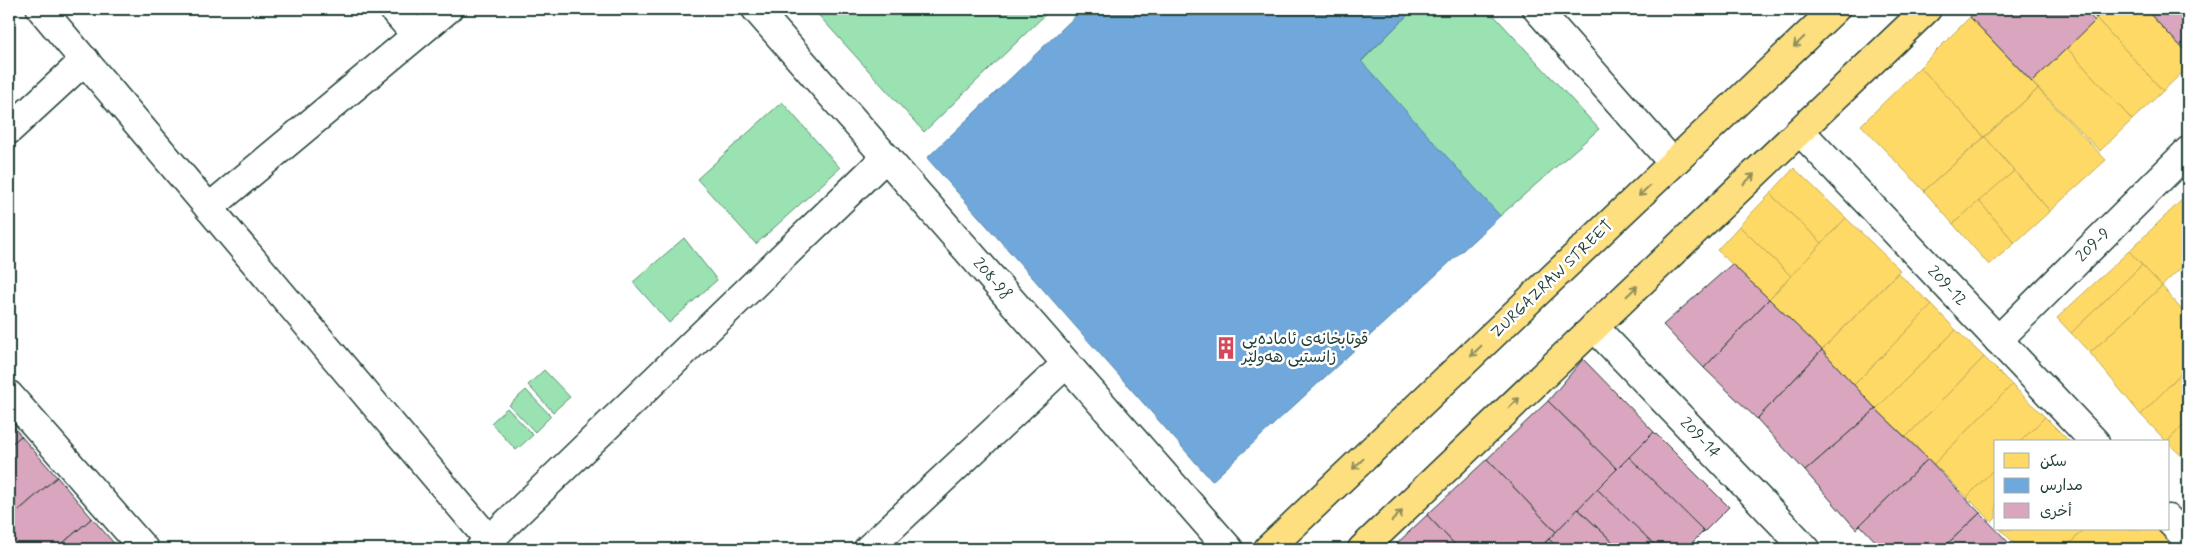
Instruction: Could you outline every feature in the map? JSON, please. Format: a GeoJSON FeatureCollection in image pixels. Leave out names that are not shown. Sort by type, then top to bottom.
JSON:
{"type":"FeatureCollection","features":[{"type":"Feature","properties":{"kind":"main road","name":"ZURGAZRAW STREET"},"geometry":{"type":"LineString","coordinates":[[1268,549],[1835,9]]}},
{"type":"Feature","properties":{"kind":"main road"},"geometry":{"type":"LineString","coordinates":[[1362,549],[1927,9]]}},
{"type":"Feature","properties":{"kind":"street"},"geometry":{"type":"LineString","coordinates":[[41,9],[209,208],[485,545],[886,157]]}},
{"type":"Feature","properties":{"kind":"street"},"geometry":{"type":"LineString","coordinates":[[393,9],[416,36]]}},
{"type":"Feature","properties":{"kind":"street"},"geometry":{"type":"LineString","coordinates":[[209,208],[448,9]]}},
{"type":"Feature","properties":{"kind":"street","name":"208-98"},"geometry":{"type":"LineString","coordinates":[[756,9],[1229,549]]}},
{"type":"Feature","properties":{"kind":"street"},"geometry":{"type":"LineString","coordinates":[[1537,9],[1673,163]]}},
{"type":"Feature","properties":{"kind":"street"},"geometry":{"type":"LineString","coordinates":[[9,130],[85,60]]}},
{"type":"Feature","properties":{"kind":"street","name":"209-12"},"geometry":{"type":"LineString","coordinates":[[1800,131],[2093,440]]}},
{"type":"Feature","properties":{"kind":"street","name":"209-9"},"geometry":{"type":"LineString","coordinates":[[1998,340],[2188,151]]}},
{"type":"Feature","properties":{"kind":"street","name":"209-14"},"geometry":{"type":"LineString","coordinates":[[1594,327],[1792,544]]}},
{"type":"Feature","properties":{"kind":"street"},"geometry":{"type":"LineString","coordinates":[[868,549],[1066,364]]}},
{"type":"Feature","properties":{"kind":"street"},"geometry":{"type":"LineString","coordinates":[[9,395],[144,549]]}},
{"type":"Feature","properties":{"kind":"street"},"geometry":{"type":"LineString","coordinates":[[2170,521],[2188,540]]}},
{"type":"Feature","properties":{"kind":"green space"},"geometry":{"type":"Polygon","coordinates":[[[813,9],[1051,9],[924,132],[813,9]]]}},
{"type":"Feature","properties":{"kind":"green space"},"geometry":{"type":"Polygon","coordinates":[[[1414,9],[1488,9],[1599,129],[1500,216],[1361,62],[1414,9]]]}},
{"type":"Feature","properties":{"kind":"green space"},"geometry":{"type":"Polygon","coordinates":[[[782,102],[840,168],[756,244],[697,179],[782,102]]]}},
{"type":"Feature","properties":{"kind":"green space"},"geometry":{"type":"Polygon","coordinates":[[[684,238],[717,280],[669,323],[633,282],[684,238]]]}},
{"type":"Feature","properties":{"kind":"green space"},"geometry":{"type":"Polygon","coordinates":[[[544,370],[570,397],[553,412],[528,385],[544,370]]]}},
{"type":"Feature","properties":{"kind":"green space"},"geometry":{"type":"Polygon","coordinates":[[[526,390],[551,416],[535,432],[509,405],[526,390]]]}},
{"type":"Feature","properties":{"kind":"green space"},"geometry":{"type":"Polygon","coordinates":[[[507,408],[533,435],[516,450],[491,423],[507,408]]]}},
{"type":"Feature","properties":{"kind":"building: سكن"},"geometry":{"type":"Polygon","coordinates":[[[2106,9],[2145,9],[2188,54],[2188,67],[2163,91],[2096,18],[2106,9]]]}},
{"type":"Feature","properties":{"kind":"building: سكن"},"geometry":{"type":"Polygon","coordinates":[[[1970,17],[2038,89],[1984,137],[1920,67],[1970,17]]]}},
{"type":"Feature","properties":{"kind":"building: سكن"},"geometry":{"type":"Polygon","coordinates":[[[2096,18],[2163,91],[2132,120],[2067,48],[2096,18]]]}},
{"type":"Feature","properties":{"kind":"building: سكن"},"geometry":{"type":"Polygon","coordinates":[[[2067,48],[2132,120],[2100,151],[2032,82],[2067,48]]]}},
{"type":"Feature","properties":{"kind":"building: سكن"},"geometry":{"type":"Polygon","coordinates":[[[1920,67],[1984,137],[1924,191],[1861,125],[1920,67]]]}},
{"type":"Feature","properties":{"kind":"building: سكن"},"geometry":{"type":"Polygon","coordinates":[[[2038,89],[2106,160],[2050,211],[1985,137],[2038,89]]]}},
{"type":"Feature","properties":{"kind":"building: سكن"},"geometry":{"type":"Polygon","coordinates":[[[1985,137],[2014,171],[1953,224],[1924,191],[1985,137]]]}},
{"type":"Feature","properties":{"kind":"building: سكن"},"geometry":{"type":"Polygon","coordinates":[[[1794,168],[1846,218],[1822,243],[1770,194],[1794,168]]]}},
{"type":"Feature","properties":{"kind":"building: سكن"},"geometry":{"type":"Polygon","coordinates":[[[2014,171],[2050,211],[2015,243],[1979,201],[2014,171]]]}},
{"type":"Feature","properties":{"kind":"building: سكن"},"geometry":{"type":"Polygon","coordinates":[[[1770,194],[1822,243],[1791,276],[1739,226],[1770,194]]]}},
{"type":"Feature","properties":{"kind":"building: سكن"},"geometry":{"type":"Polygon","coordinates":[[[2188,194],[2188,261],[2162,286],[2129,251],[2188,194]]]}},
{"type":"Feature","properties":{"kind":"building: سكن"},"geometry":{"type":"Polygon","coordinates":[[[1979,201],[2015,243],[1989,265],[1953,224],[1979,201]]]}},
{"type":"Feature","properties":{"kind":"building: سكن"},"geometry":{"type":"Polygon","coordinates":[[[1846,218],[1900,270],[1822,350],[1769,299],[1846,218]]]}},
{"type":"Feature","properties":{"kind":"building: سكن"},"geometry":{"type":"Polygon","coordinates":[[[1739,226],[1791,276],[1769,299],[1717,250],[1739,226]]]}},
{"type":"Feature","properties":{"kind":"building: سكن"},"geometry":{"type":"Polygon","coordinates":[[[2129,251],[2142,265],[2071,333],[2057,318],[2129,251]]]}},
{"type":"Feature","properties":{"kind":"building: سكن"},"geometry":{"type":"Polygon","coordinates":[[[2142,265],[2162,286],[2090,353],[2071,333],[2142,265]]]}},
{"type":"Feature","properties":{"kind":"building: سكن"},"geometry":{"type":"Polygon","coordinates":[[[1898,273],[1932,305],[1854,385],[1822,350],[1898,273]]]}},
{"type":"Feature","properties":{"kind":"building: سكن"},"geometry":{"type":"Polygon","coordinates":[[[2162,286],[2188,318],[2188,366],[2141,415],[2090,353],[2162,286]]]}},
{"type":"Feature","properties":{"kind":"building: سكن"},"geometry":{"type":"Polygon","coordinates":[[[1932,305],[1956,330],[1876,409],[1854,385],[1932,305]]]}},
{"type":"Feature","properties":{"kind":"building: سكن"},"geometry":{"type":"Polygon","coordinates":[[[1956,330],[1984,357],[1906,437],[1876,409],[1956,330]]]}},
{"type":"Feature","properties":{"kind":"building: سكن"},"geometry":{"type":"Polygon","coordinates":[[[1984,357],[2012,385],[1934,464],[1906,437],[1984,357]]]}},
{"type":"Feature","properties":{"kind":"building: سكن"},"geometry":{"type":"Polygon","coordinates":[[[2188,366],[2188,420],[2169,440],[2165,440],[2141,415],[2188,366]]]}},
{"type":"Feature","properties":{"kind":"building: سكن"},"geometry":{"type":"Polygon","coordinates":[[[2012,385],[2045,417],[2022,440],[1994,440],[1994,469],[1967,497],[1934,464],[2012,385]]]}},
{"type":"Feature","properties":{"kind":"building: سكن"},"geometry":{"type":"Polygon","coordinates":[[[2045,417],[2068,440],[2022,440],[2045,417]]]}},
{"type":"Feature","properties":{"kind":"building: سكن"},"geometry":{"type":"Polygon","coordinates":[[[2188,420],[2188,462],[2170,445],[2169,440],[2188,420]]]}},
{"type":"Feature","properties":{"kind":"building: سكن"},"geometry":{"type":"Polygon","coordinates":[[[1994,469],[1994,520],[1992,522],[1967,497],[1994,469]]]}},
{"type":"Feature","properties":{"kind":"building: سكن"},"geometry":{"type":"Polygon","coordinates":[[[2001,530],[2083,530],[2065,549],[2020,549],[2001,530]]]}},
{"type":"Feature","properties":{"kind":"building: سكن"},"geometry":{"type":"Polygon","coordinates":[[[2083,530],[2162,530],[2180,549],[2065,549],[2083,530]]]}},
{"type":"Feature","properties":{"kind":"building: مدارس","name":"قوتابخانەی ئامادەیی زانستیی هەولێر"},"geometry":{"type":"Polygon","coordinates":[[[1083,9],[1414,9],[1361,61],[1500,216],[1212,481],[927,158],[1083,9]]]}},
{"type":"Feature","properties":{"kind":"building: أخرى"},"geometry":{"type":"Polygon","coordinates":[[[1979,9],[2084,9],[2095,21],[2032,82],[1970,17],[1979,9]]]}},
{"type":"Feature","properties":{"kind":"building: أخرى"},"geometry":{"type":"Polygon","coordinates":[[[2088,9],[2106,9],[2096,18],[2088,9]]]}},
{"type":"Feature","properties":{"kind":"building: أخرى"},"geometry":{"type":"Polygon","coordinates":[[[2145,9],[2188,9],[2188,54],[2145,9]]]}},
{"type":"Feature","properties":{"kind":"building: أخرى"},"geometry":{"type":"Polygon","coordinates":[[[1732,264],[1769,299],[1704,368],[1663,325],[1732,264]]]}},
{"type":"Feature","properties":{"kind":"building: أخرى"},"geometry":{"type":"Polygon","coordinates":[[[1769,299],[1822,350],[1757,419],[1704,368],[1769,299]]]}},
{"type":"Feature","properties":{"kind":"building: أخرى"},"geometry":{"type":"Polygon","coordinates":[[[1822,350],[1876,409],[1805,471],[1757,419],[1822,350]]]}},
{"type":"Feature","properties":{"kind":"building: أخرى"},"geometry":{"type":"Polygon","coordinates":[[[1583,359],[1654,432],[1617,469],[1548,401],[1583,359]]]}},
{"type":"Feature","properties":{"kind":"building: أخرى"},"geometry":{"type":"Polygon","coordinates":[[[1548,401],[1617,469],[1556,532],[1487,459],[1548,401]]]}},
{"type":"Feature","properties":{"kind":"building: أخرى"},"geometry":{"type":"Polygon","coordinates":[[[1876,409],[1928,459],[1856,529],[1805,471],[1876,409]]]}},
{"type":"Feature","properties":{"kind":"building: أخرى"},"geometry":{"type":"Polygon","coordinates":[[[9,421],[21,436],[9,446],[9,421]]]}},
{"type":"Feature","properties":{"kind":"building: أخرى"},"geometry":{"type":"Polygon","coordinates":[[[1654,432],[1729,507],[1704,532],[1629,457],[1654,432]]]}},
{"type":"Feature","properties":{"kind":"building: أخرى"},"geometry":{"type":"Polygon","coordinates":[[[21,436],[57,477],[9,519],[9,446],[21,436]]]}},
{"type":"Feature","properties":{"kind":"building: أخرى"},"geometry":{"type":"Polygon","coordinates":[[[1629,457],[1704,531],[1686,549],[1658,549],[1597,489],[1629,457]]]}},
{"type":"Feature","properties":{"kind":"building: أخرى"},"geometry":{"type":"Polygon","coordinates":[[[1487,459],[1556,532],[1538,549],[1459,549],[1427,515],[1487,459]]]}},
{"type":"Feature","properties":{"kind":"building: أخرى"},"geometry":{"type":"Polygon","coordinates":[[[1928,459],[1980,513],[1942,549],[1883,549],[1860,525],[1928,459]]]}},
{"type":"Feature","properties":{"kind":"building: أخرى"},"geometry":{"type":"Polygon","coordinates":[[[57,477],[92,518],[56,549],[9,549],[9,519],[57,477]]]}},
{"type":"Feature","properties":{"kind":"building: أخرى"},"geometry":{"type":"Polygon","coordinates":[[[1597,489],[1659,549],[1620,549],[1578,509],[1597,489]]]}},
{"type":"Feature","properties":{"kind":"building: أخرى"},"geometry":{"type":"Polygon","coordinates":[[[1578,509],[1620,549],[1559,549],[1549,539],[1578,509]]]}},
{"type":"Feature","properties":{"kind":"building: أخرى"},"geometry":{"type":"Polygon","coordinates":[[[1980,513],[1994,527],[1994,530],[1997,530],[2015,549],[1942,549],[1980,513]]]}},
{"type":"Feature","properties":{"kind":"building: أخرى"},"geometry":{"type":"Polygon","coordinates":[[[1427,515],[1459,549],[1391,549],[1427,515]]]}},
{"type":"Feature","properties":{"kind":"building: أخرى"},"geometry":{"type":"Polygon","coordinates":[[[92,518],[119,549],[56,549],[92,518]]]}},
{"type":"Feature","properties":{"kind":"building: أخرى"},"geometry":{"type":"Polygon","coordinates":[[[1549,539],[1559,549],[1539,549],[1549,539]]]}},
{"type":"Feature","properties":{"kind":"place","name":"قوتابخانەی ئامادەیی زانستیی هەولێر"},"geometry":{"type":"Point","coordinates":[1226,348]}}]}
